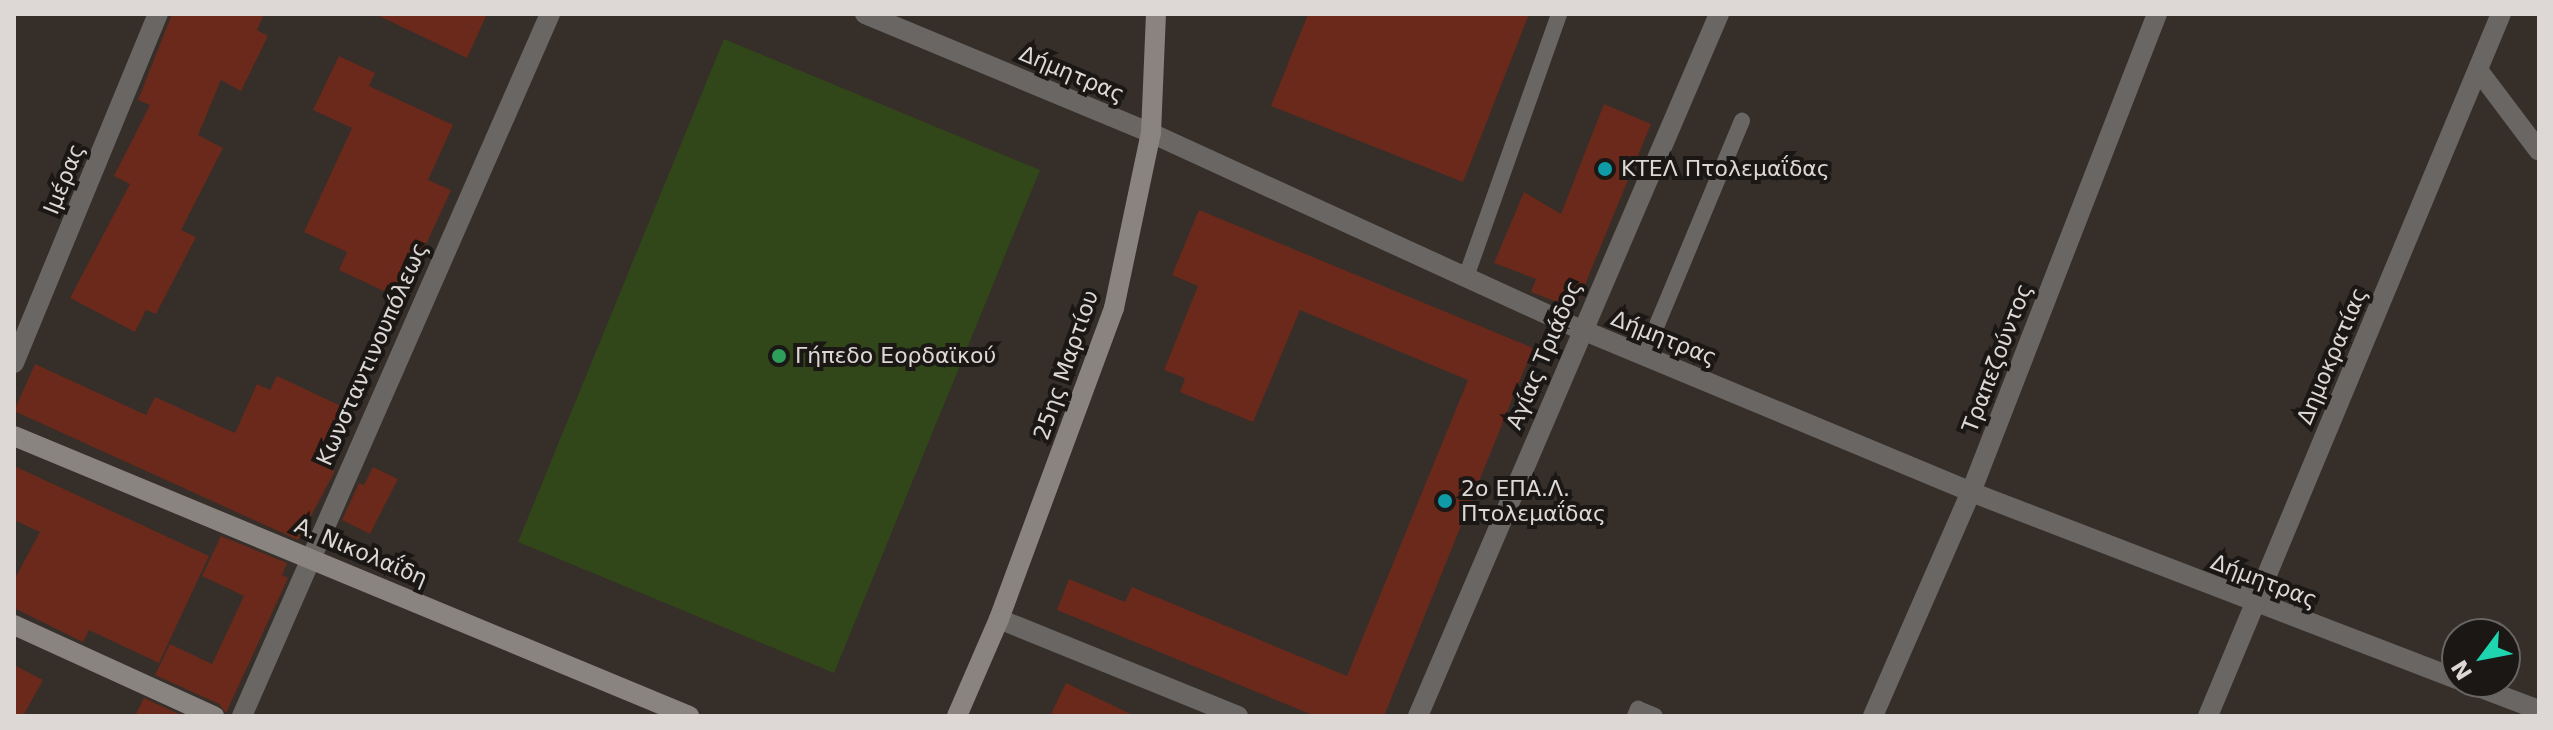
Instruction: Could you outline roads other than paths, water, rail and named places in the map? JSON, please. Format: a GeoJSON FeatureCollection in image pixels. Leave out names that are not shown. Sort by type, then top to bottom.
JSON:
{"type":"FeatureCollection","features":[{"type":"Feature","properties":{"kind":"street","name":"Ιμέρας"},"geometry":{"type":"LineString","coordinates":[[14,363],[158,14]]}},
{"type":"Feature","properties":{"kind":"street","name":"Κωνσταντινουπόλεως"},"geometry":{"type":"LineString","coordinates":[[242,716],[309,555],[550,14]]}},
{"type":"Feature","properties":{"kind":"street","name":"Δήμητρας"},"geometry":{"type":"LineString","coordinates":[[865,14],[1151,133],[1644,356],[1971,492],[2255,604],[2441,673]]}},
{"type":"Feature","properties":{"kind":"street","name":"25ης Μαρτίου"},"geometry":{"type":"LineString","coordinates":[[957,716],[999,619],[1114,308],[1151,133],[1156,14]]}},
{"type":"Feature","properties":{"kind":"street","name":"Αγίας Τριάδος"},"geometry":{"type":"LineString","coordinates":[[1418,716],[1580,329],[1719,14]]}},
{"type":"Feature","properties":{"kind":"street","name":"Τραπεζούντος"},"geometry":{"type":"LineString","coordinates":[[1873,716],[1971,492],[2157,14]]}},
{"type":"Feature","properties":{"kind":"street","name":"Δημοκρατίας"},"geometry":{"type":"LineString","coordinates":[[2208,716],[2501,14]]}},
{"type":"Feature","properties":{"kind":"street"},"geometry":{"type":"LineString","coordinates":[[2478,70],[2539,151]]}},
{"type":"Feature","properties":{"kind":"street","name":"Α. Νικολαΐδη"},"geometry":{"type":"LineString","coordinates":[[14,436],[309,555],[689,716]]}},
{"type":"Feature","properties":{"kind":"street"},"geometry":{"type":"LineString","coordinates":[[999,619],[1238,716]]}},
{"type":"Feature","properties":{"kind":"street"},"geometry":{"type":"LineString","coordinates":[[14,625],[214,716]]}},
{"type":"Feature","properties":{"kind":"street"},"geometry":{"type":"LineString","coordinates":[[2507,698],[2539,710]]}},
{"type":"Feature","properties":{"kind":"lane"},"geometry":{"type":"LineString","coordinates":[[1466,277],[1559,14]]}},
{"type":"Feature","properties":{"kind":"lane"},"geometry":{"type":"LineString","coordinates":[[1644,356],[1742,121]]}},
{"type":"Feature","properties":{"kind":"lane"},"geometry":{"type":"LineString","coordinates":[[1635,716],[1638,709],[1655,716]]}},
{"type":"Feature","properties":{"kind":"place","name":"ΚΤΕΛ Πτολεμαΐδας"},"geometry":{"type":"Point","coordinates":[1605,169]}},
{"type":"Feature","properties":{"kind":"place","name":"Γήπεδο Εορδαϊκού"},"geometry":{"type":"Point","coordinates":[779,356]}},
{"type":"Feature","properties":{"kind":"place","name":"2ο ΕΠΑ.Λ. Πτολεμαΐδας"},"geometry":{"type":"Point","coordinates":[1445,501]}}]}
